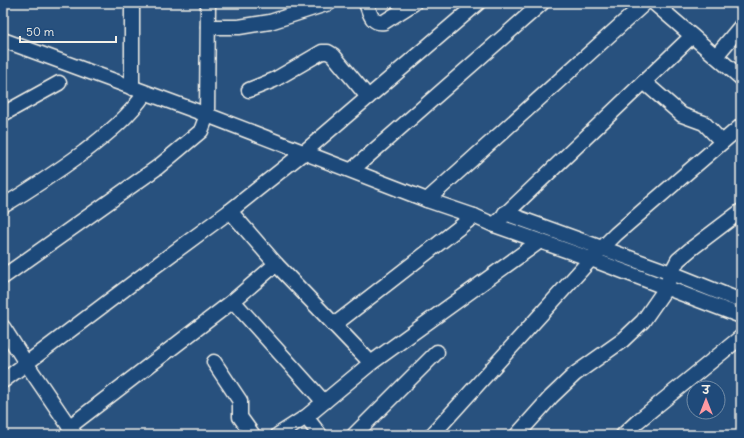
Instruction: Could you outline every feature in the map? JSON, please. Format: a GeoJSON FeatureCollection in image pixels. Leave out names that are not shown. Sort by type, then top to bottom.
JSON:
{"type":"FeatureCollection","features":[{"type":"Feature","properties":{"kind":"street"},"geometry":{"type":"LineString","coordinates":[[3,206],[56,172],[108,134],[139,97],[132,3]]}},
{"type":"Feature","properties":{"kind":"street"},"geometry":{"type":"LineString","coordinates":[[3,277],[158,167],[204,123],[208,3]]}},
{"type":"Feature","properties":{"kind":"street"},"geometry":{"type":"LineString","coordinates":[[208,27],[239,27],[270,22],[329,3]]}},
{"type":"Feature","properties":{"kind":"street"},"geometry":{"type":"LineString","coordinates":[[366,3],[374,21],[378,23],[384,22],[414,3]]}},
{"type":"Feature","properties":{"kind":"street"},"geometry":{"type":"LineString","coordinates":[[3,381],[230,211],[303,153],[478,3]]}},
{"type":"Feature","properties":{"kind":"street"},"geometry":{"type":"LineString","coordinates":[[352,170],[542,3]]}},
{"type":"Feature","properties":{"kind":"street"},"geometry":{"type":"LineString","coordinates":[[427,200],[645,3]]}},
{"type":"Feature","properties":{"kind":"street"},"geometry":{"type":"LineString","coordinates":[[654,3],[741,78]]}},
{"type":"Feature","properties":{"kind":"street"},"geometry":{"type":"LineString","coordinates":[[716,56],[741,26]]}},
{"type":"Feature","properties":{"kind":"street"},"geometry":{"type":"LineString","coordinates":[[494,224],[692,36]]}},
{"type":"Feature","properties":{"kind":"street"},"geometry":{"type":"LineString","coordinates":[[3,40],[204,123],[303,153],[352,170],[427,200],[591,259],[741,316]]}},
{"type":"Feature","properties":{"kind":"street"},"geometry":{"type":"LineString","coordinates":[[249,90],[274,80],[322,52],[328,52],[333,55],[368,97]]}},
{"type":"Feature","properties":{"kind":"street"},"geometry":{"type":"LineString","coordinates":[[644,82],[682,115],[704,123],[722,142]]}},
{"type":"Feature","properties":{"kind":"street"},"geometry":{"type":"LineString","coordinates":[[3,114],[59,83]]}},
{"type":"Feature","properties":{"kind":"street"},"geometry":{"type":"LineString","coordinates":[[432,435],[602,248],[639,213],[741,126]]}},
{"type":"Feature","properties":{"kind":"street"},"geometry":{"type":"LineString","coordinates":[[230,211],[276,264],[371,363]]}},
{"type":"Feature","properties":{"kind":"street"},"geometry":{"type":"LineString","coordinates":[[517,435],[550,397],[575,374],[623,340],[643,321],[666,288],[671,273],[678,260],[691,248],[741,211]]}},
{"type":"Feature","properties":{"kind":"street"},"geometry":{"type":"LineString","coordinates":[[505,213],[671,273],[741,301]]}},
{"type":"Feature","properties":{"kind":"street"},"geometry":{"type":"LineString","coordinates":[[334,325],[474,216]]}},
{"type":"Feature","properties":{"kind":"street"},"geometry":{"type":"LineString","coordinates":[[278,435],[306,416],[371,363],[540,241]]}},
{"type":"Feature","properties":{"kind":"street"},"geometry":{"type":"LineString","coordinates":[[3,327],[72,431],[233,301],[276,264]]}},
{"type":"Feature","properties":{"kind":"street"},"geometry":{"type":"LineString","coordinates":[[233,301],[324,402]]}},
{"type":"Feature","properties":{"kind":"street"},"geometry":{"type":"LineString","coordinates":[[623,435],[741,337]]}},
{"type":"Feature","properties":{"kind":"street"},"geometry":{"type":"LineString","coordinates":[[354,435],[437,352]]}},
{"type":"Feature","properties":{"kind":"street"},"geometry":{"type":"LineString","coordinates":[[214,362],[240,401],[240,417],[253,435]]}},
{"type":"Feature","properties":{"kind":"street"},"geometry":{"type":"LineString","coordinates":[[306,416],[320,435]]}}]}
